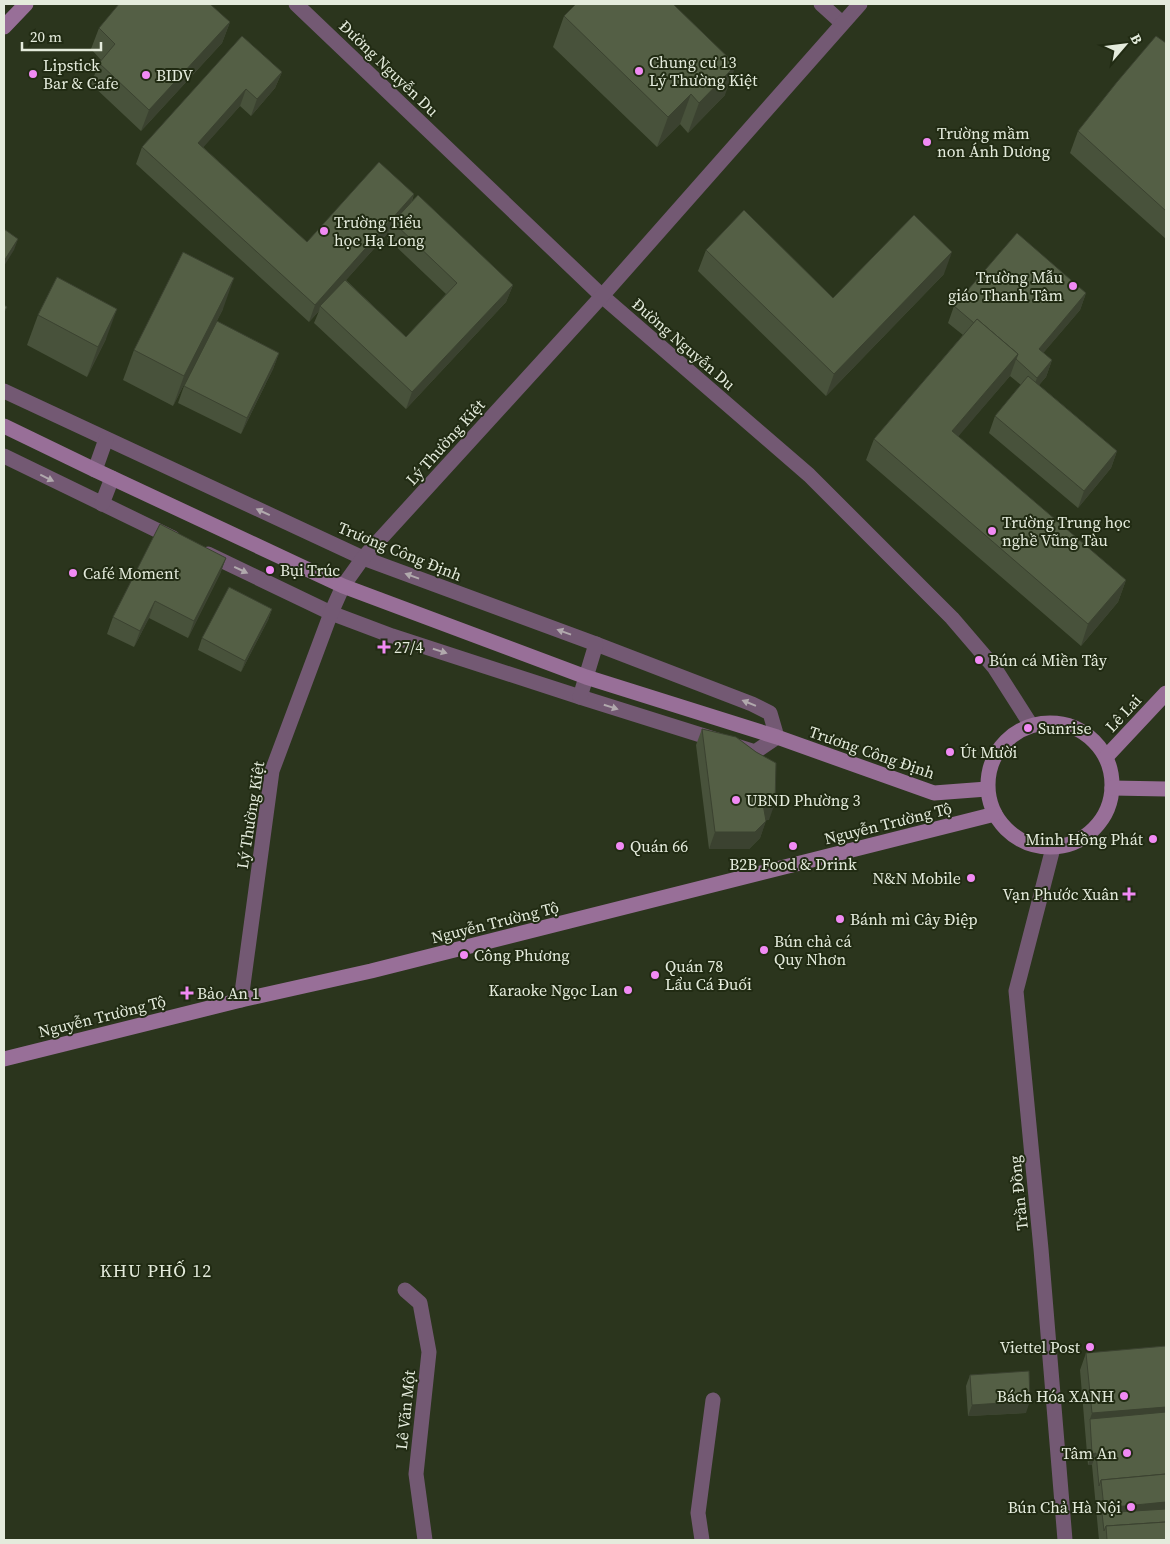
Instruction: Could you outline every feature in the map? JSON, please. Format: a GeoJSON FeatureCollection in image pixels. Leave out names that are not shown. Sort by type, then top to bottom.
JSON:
{"type":"FeatureCollection","features":[{"type":"Feature","properties":{"kind":"main road"},"geometry":{"type":"LineString","coordinates":[[4,27],[26,4]]}},
{"type":"Feature","properties":{"kind":"main road","name":"Trương Công Định"},"geometry":{"type":"LineString","coordinates":[[4,426],[343,586],[586,677],[777,737],[934,793],[987,789]]}},
{"type":"Feature","properties":{"kind":"main road","name":"Lê Lai"},"geometry":{"type":"LineString","coordinates":[[1106,757],[1166,693]]}},
{"type":"Feature","properties":{"kind":"main road"},"geometry":{"type":"LineString","coordinates":[[1049,722],[1066,724],[1082,731],[1096,743],[1106,757],[1111,772],[1112,788],[1110,803],[1104,818],[1094,830],[1082,839],[1068,845],[1052,848],[1039,847],[1019,839],[1003,826],[995,814],[987,789],[988,773],[994,756],[1003,743],[1016,732],[1031,725],[1049,722]]}},
{"type":"Feature","properties":{"kind":"main road"},"geometry":{"type":"LineString","coordinates":[[1112,788],[1166,789]]}},
{"type":"Feature","properties":{"kind":"main road","name":"Nguyễn Trường Tộ"},"geometry":{"type":"LineString","coordinates":[[4,1059],[241,1000],[371,971],[995,814]]}},
{"type":"Feature","properties":{"kind":"street","name":"Đường Nguyễn Du"},"geometry":{"type":"LineString","coordinates":[[296,4],[602,296],[809,475],[952,618],[994,667],[1031,725]]}},
{"type":"Feature","properties":{"kind":"street"},"geometry":{"type":"LineString","coordinates":[[822,4],[842,24]]}},
{"type":"Feature","properties":{"kind":"street","name":"Lý Thường Kiệt"},"geometry":{"type":"LineString","coordinates":[[241,1000],[272,771],[331,613],[343,586],[363,558],[602,296],[860,4]]}},
{"type":"Feature","properties":{"kind":"street","name":"Trương Công Định"},"geometry":{"type":"LineString","coordinates":[[4,391],[363,558],[596,644],[770,712],[777,737]]}},
{"type":"Feature","properties":{"kind":"street"},"geometry":{"type":"LineString","coordinates":[[95,470],[106,440]]}},
{"type":"Feature","properties":{"kind":"street"},"geometry":{"type":"LineString","coordinates":[[4,456],[331,613],[392,636],[755,752],[777,737]]}},
{"type":"Feature","properties":{"kind":"street"},"geometry":{"type":"LineString","coordinates":[[102,504],[112,478]]}},
{"type":"Feature","properties":{"kind":"street"},"geometry":{"type":"LineString","coordinates":[[580,697],[596,644]]}},
{"type":"Feature","properties":{"kind":"street","name":"Trần Đồng"},"geometry":{"type":"LineString","coordinates":[[1052,848],[1016,991],[1041,1249],[1065,1540]]}},
{"type":"Feature","properties":{"kind":"street","name":"Lê Văn Một"},"geometry":{"type":"LineString","coordinates":[[405,1290],[420,1303],[428,1352],[416,1474],[425,1540]]}},
{"type":"Feature","properties":{"kind":"street"},"geometry":{"type":"LineString","coordinates":[[702,1540],[698,1513],[713,1400]]}},
{"type":"Feature","properties":{"kind":"building","name":"BIDV"},"geometry":{"type":"Polygon","coordinates":[[[119,4],[210,4],[230,22],[149,110],[99,63],[115,44],[99,28],[119,4]]]}},
{"type":"Feature","properties":{"kind":"building"},"geometry":{"type":"Polygon","coordinates":[[[576,4],[673,4],[736,65],[699,103],[691,94],[668,117],[564,16],[576,4]]]}},
{"type":"Feature","properties":{"kind":"building"},"geometry":{"type":"Polygon","coordinates":[[[242,36],[282,72],[257,99],[246,89],[198,143],[307,242],[379,162],[414,194],[315,305],[142,147],[242,36]]]}},
{"type":"Feature","properties":{"kind":"building"},"geometry":{"type":"Polygon","coordinates":[[[1156,36],[1166,43],[1166,211],[1078,131],[1156,36]]]}},
{"type":"Feature","properties":{"kind":"building"},"geometry":{"type":"Polygon","coordinates":[[[418,195],[513,285],[412,392],[320,306],[345,280],[406,337],[457,283],[393,222],[418,195]]]}},
{"type":"Feature","properties":{"kind":"building"},"geometry":{"type":"Polygon","coordinates":[[[744,210],[833,298],[914,215],[952,252],[834,374],[706,250],[744,210]]]}},
{"type":"Feature","properties":{"kind":"building"},"geometry":{"type":"Polygon","coordinates":[[[4,229],[18,239],[4,261],[4,229]]]}},
{"type":"Feature","properties":{"kind":"building"},"geometry":{"type":"Polygon","coordinates":[[[1017,233],[1086,293],[1039,349],[1052,360],[1037,378],[1016,359],[1018,354],[977,319],[974,323],[954,306],[1017,233]]]}},
{"type":"Feature","properties":{"kind":"building"},"geometry":{"type":"Polygon","coordinates":[[[183,252],[234,278],[184,376],[134,350],[183,252]]]}},
{"type":"Feature","properties":{"kind":"building"},"geometry":{"type":"Polygon","coordinates":[[[57,277],[117,309],[98,347],[38,315],[57,277]]]}},
{"type":"Feature","properties":{"kind":"building","name":"Trường Trung học nghề Vũng Tàu"},"geometry":{"type":"Polygon","coordinates":[[[977,319],[1018,354],[952,431],[1126,580],[1088,624],[874,439],[977,319]]]}},
{"type":"Feature","properties":{"kind":"building"},"geometry":{"type":"Polygon","coordinates":[[[217,321],[279,353],[247,418],[184,386],[217,321]]]}},
{"type":"Feature","properties":{"kind":"building"},"geometry":{"type":"Polygon","coordinates":[[[1028,376],[1117,451],[1084,491],[995,416],[1028,376]]]}},
{"type":"Feature","properties":{"kind":"building"},"geometry":{"type":"Polygon","coordinates":[[[160,524],[226,558],[194,621],[155,601],[140,631],[113,617],[160,524]]]}},
{"type":"Feature","properties":{"kind":"building"},"geometry":{"type":"Polygon","coordinates":[[[229,587],[272,609],[245,661],[202,638],[229,587]]]}},
{"type":"Feature","properties":{"kind":"building","name":"UBND Phường 3"},"geometry":{"type":"Polygon","coordinates":[[[702,729],[736,737],[756,752],[776,763],[775,803],[763,804],[766,821],[755,832],[715,832],[702,729]]]}},
{"type":"Feature","properties":{"kind":"building","name":"Bách Hóa XANH"},"geometry":{"type":"Polygon","coordinates":[[[1166,1346],[1166,1407],[1092,1413],[1086,1353],[1166,1346]]]}},
{"type":"Feature","properties":{"kind":"building"},"geometry":{"type":"Polygon","coordinates":[[[1029,1371],[1030,1401],[972,1405],[970,1375],[1029,1371]]]}},
{"type":"Feature","properties":{"kind":"building"},"geometry":{"type":"Polygon","coordinates":[[[1166,1412],[1166,1474],[1101,1480],[1099,1486],[1096,1453],[1092,1454],[1090,1419],[1166,1412]]]}},
{"type":"Feature","properties":{"kind":"building"},"geometry":{"type":"Polygon","coordinates":[[[1166,1474],[1166,1502],[1104,1508],[1101,1480],[1166,1474]]]}},
{"type":"Feature","properties":{"kind":"building"},"geometry":{"type":"Polygon","coordinates":[[[1166,1509],[1166,1522],[1106,1526],[1104,1531],[1102,1513],[1166,1509]]]}},
{"type":"Feature","properties":{"kind":"building"},"geometry":{"type":"Polygon","coordinates":[[[1166,1522],[1166,1540],[1107,1540],[1106,1526],[1166,1522]]]}},
{"type":"Feature","properties":{"kind":"place","name":"Chung cư 13 Lý Thường Kiệt"},"geometry":{"type":"Point","coordinates":[639,71]}},
{"type":"Feature","properties":{"kind":"place","name":"Lipstick Bar & Cafe"},"geometry":{"type":"Point","coordinates":[33,74]}},
{"type":"Feature","properties":{"kind":"place","name":"BIDV"},"geometry":{"type":"Point","coordinates":[146,75]}},
{"type":"Feature","properties":{"kind":"place","name":"Trường mầm non Ánh Dương"},"geometry":{"type":"Point","coordinates":[927,142]}},
{"type":"Feature","properties":{"kind":"place","name":"Trường Tiểu học Hạ Long"},"geometry":{"type":"Point","coordinates":[324,231]}},
{"type":"Feature","properties":{"kind":"place","name":"Trường Mẫu giáo Thanh Tâm"},"geometry":{"type":"Point","coordinates":[1073,286]}},
{"type":"Feature","properties":{"kind":"place","name":"Trường Trung học nghề Vũng Tàu"},"geometry":{"type":"Point","coordinates":[992,531]}},
{"type":"Feature","properties":{"kind":"place","name":"Bụi Trúc"},"geometry":{"type":"Point","coordinates":[270,570]}},
{"type":"Feature","properties":{"kind":"place","name":"Café Moment"},"geometry":{"type":"Point","coordinates":[73,573]}},
{"type":"Feature","properties":{"kind":"place","name":"27/4"},"geometry":{"type":"Point","coordinates":[384,647]}},
{"type":"Feature","properties":{"kind":"place","name":"Bún cá Miền Tây"},"geometry":{"type":"Point","coordinates":[979,660]}},
{"type":"Feature","properties":{"kind":"place","name":"Sunrise"},"geometry":{"type":"Point","coordinates":[1028,728]}},
{"type":"Feature","properties":{"kind":"place","name":"Út Mười"},"geometry":{"type":"Point","coordinates":[950,752]}},
{"type":"Feature","properties":{"kind":"place","name":"UBND Phường 3"},"geometry":{"type":"Point","coordinates":[736,800]}},
{"type":"Feature","properties":{"kind":"place","name":"Minh Hồng Phát"},"geometry":{"type":"Point","coordinates":[1153,839]}},
{"type":"Feature","properties":{"kind":"place","name":"Quán 66"},"geometry":{"type":"Point","coordinates":[620,846]}},
{"type":"Feature","properties":{"kind":"place","name":"B2B Food & Drink"},"geometry":{"type":"Point","coordinates":[793,846]}},
{"type":"Feature","properties":{"kind":"place","name":"N&N Mobile"},"geometry":{"type":"Point","coordinates":[971,878]}},
{"type":"Feature","properties":{"kind":"place","name":"Vạn Phước Xuân"},"geometry":{"type":"Point","coordinates":[1129,894]}},
{"type":"Feature","properties":{"kind":"place","name":"Bánh mì Cây Điệp"},"geometry":{"type":"Point","coordinates":[840,919]}},
{"type":"Feature","properties":{"kind":"place","name":"Bún chả cá Quy Nhơn"},"geometry":{"type":"Point","coordinates":[764,950]}},
{"type":"Feature","properties":{"kind":"place","name":"Công Phương"},"geometry":{"type":"Point","coordinates":[464,955]}},
{"type":"Feature","properties":{"kind":"place","name":"Quán 78 Lẩu Cá Đuối"},"geometry":{"type":"Point","coordinates":[655,975]}},
{"type":"Feature","properties":{"kind":"place","name":"Karaoke Ngọc Lan"},"geometry":{"type":"Point","coordinates":[628,990]}},
{"type":"Feature","properties":{"kind":"place","name":"Bảo An 1"},"geometry":{"type":"Point","coordinates":[187,993]}},
{"type":"Feature","properties":{"kind":"place","name":"Viettel Post"},"geometry":{"type":"Point","coordinates":[1090,1347]}},
{"type":"Feature","properties":{"kind":"place","name":"Bách Hóa XANH"},"geometry":{"type":"Point","coordinates":[1124,1396]}},
{"type":"Feature","properties":{"kind":"place","name":"Tâm An"},"geometry":{"type":"Point","coordinates":[1127,1453]}},
{"type":"Feature","properties":{"kind":"place","name":"Bún Chả Hà Nội"},"geometry":{"type":"Point","coordinates":[1131,1507]}},
{"type":"Feature","properties":{"kind":"district","name":"KHU PHỐ 12"},"geometry":{"type":"Point","coordinates":[156,1270]}}]}
